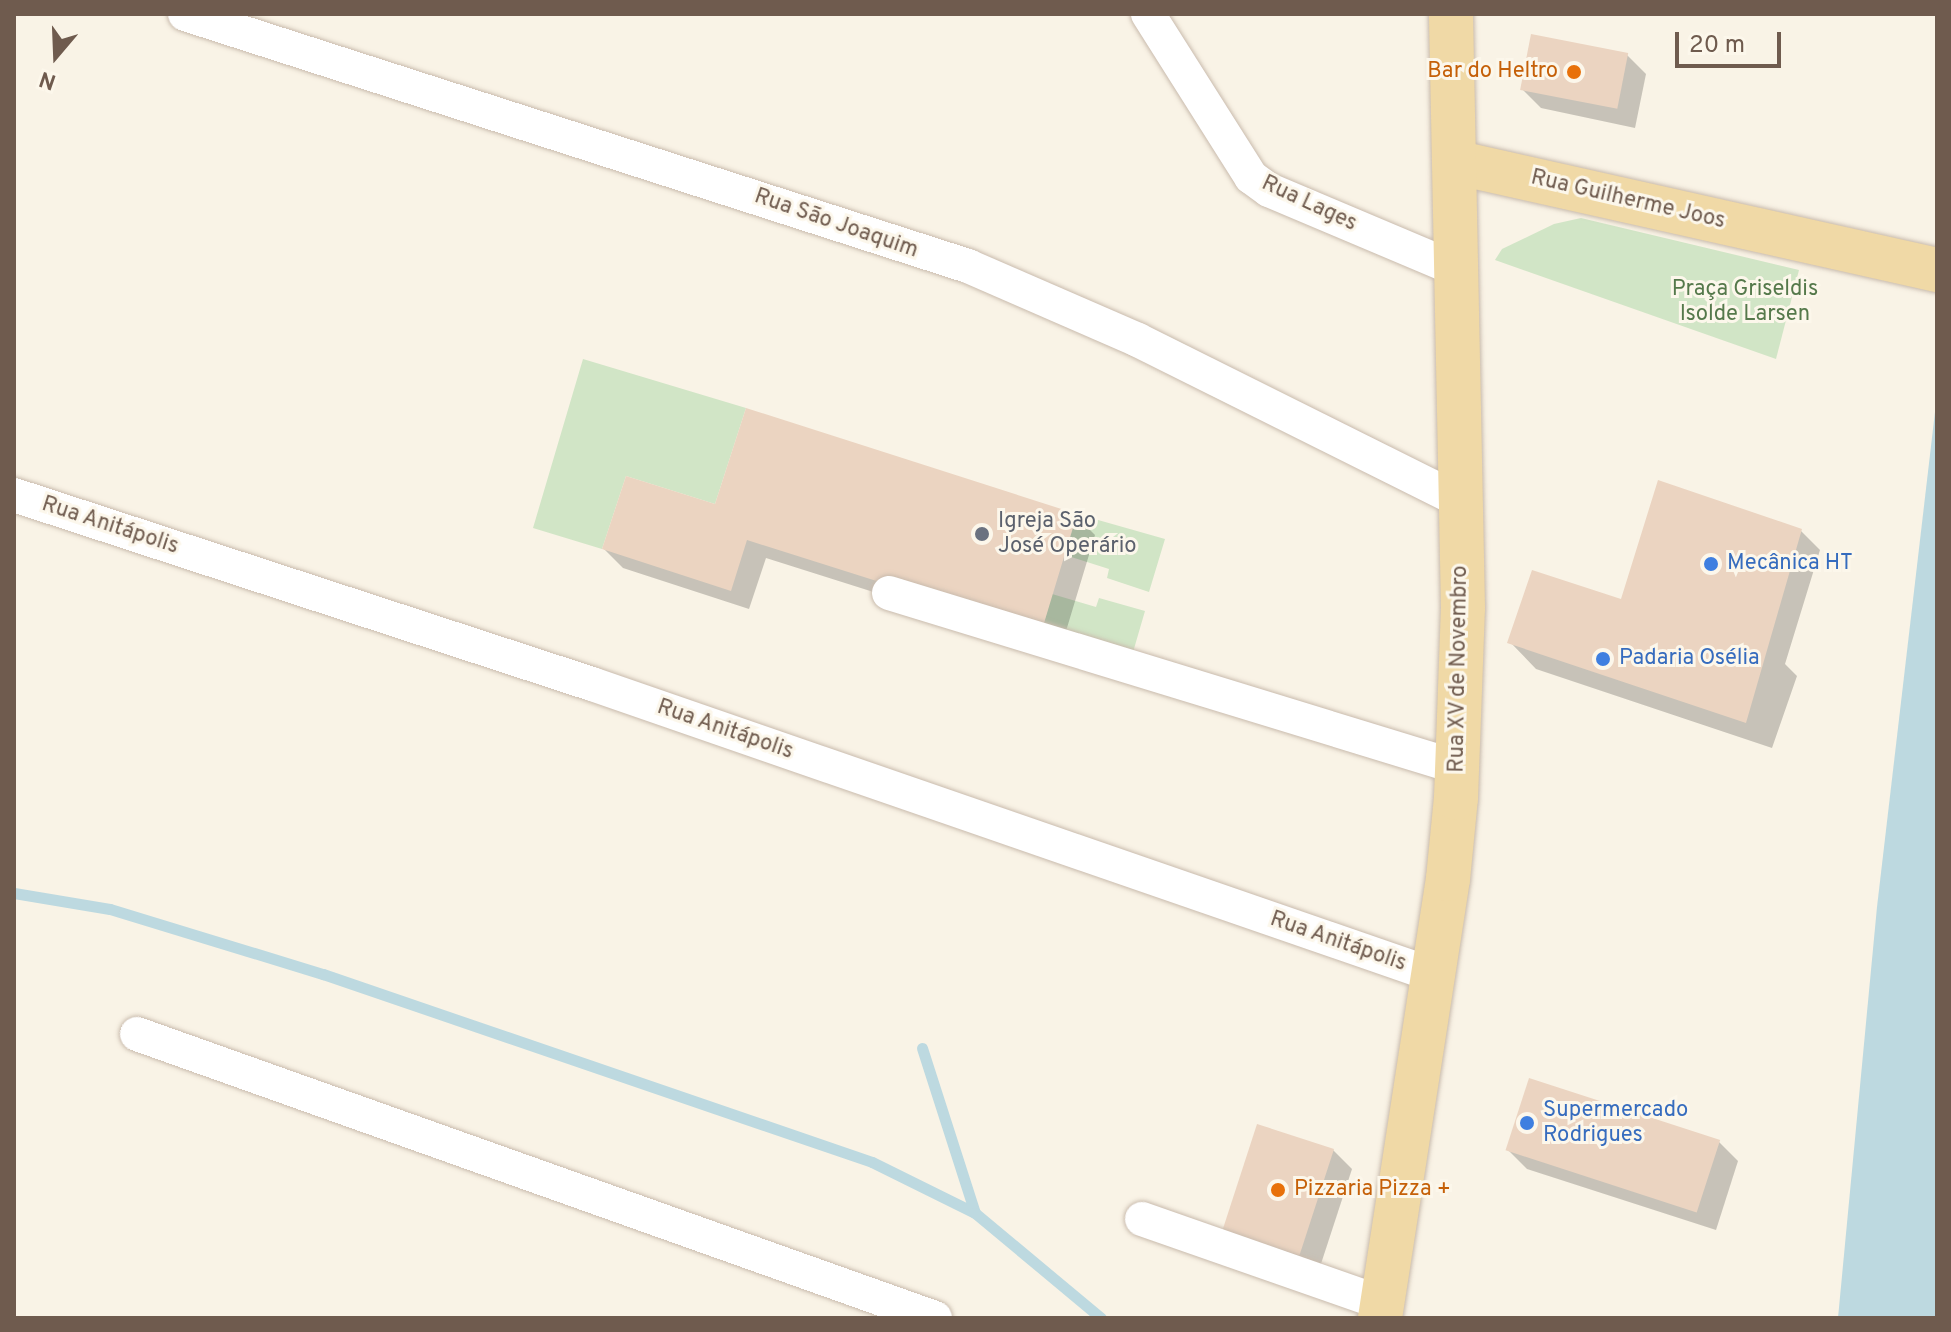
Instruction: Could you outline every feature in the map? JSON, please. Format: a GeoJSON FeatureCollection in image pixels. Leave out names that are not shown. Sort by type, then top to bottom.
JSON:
{"type":"FeatureCollection","features":[{"type":"Feature","properties":{"kind":"main road","name":"Rua XV de Novembro"},"geometry":{"type":"LineString","coordinates":[[1381,1310],[1434,975],[1457,767],[1461,501],[1451,14]]}},
{"type":"Feature","properties":{"kind":"main road","name":"Rua Guilherme Joos"},"geometry":{"type":"LineString","coordinates":[[1454,162],[1937,270]]}},
{"type":"Feature","properties":{"kind":"street","name":"Rua São Joaquim"},"geometry":{"type":"LineString","coordinates":[[185,14],[968,266],[1138,340],[1461,501]]}},
{"type":"Feature","properties":{"kind":"street","name":"Rua Lages"},"geometry":{"type":"LineString","coordinates":[[1148,14],[1251,177],[1269,190],[1456,269]]}},
{"type":"Feature","properties":{"kind":"street","name":"Rua Anitápolis"},"geometry":{"type":"LineString","coordinates":[[14,495],[592,684],[1434,975]]}},
{"type":"Feature","properties":{"kind":"street"},"geometry":{"type":"LineString","coordinates":[[889,593],[1457,767]]}},
{"type":"Feature","properties":{"kind":"street"},"geometry":{"type":"LineString","coordinates":[[137,1034],[935,1318]]}},
{"type":"Feature","properties":{"kind":"street"},"geometry":{"type":"LineString","coordinates":[[1142,1219],[1381,1310]]}},
{"type":"Feature","properties":{"kind":"green space","name":"Praça Griseldis Isolde Larsen"},"geometry":{"type":"Polygon","coordinates":[[[1581,218],[1799,270],[1776,359],[1495,260],[1502,249],[1554,224],[1581,218]]]}},
{"type":"Feature","properties":{"kind":"green space"},"geometry":{"type":"Polygon","coordinates":[[[583,359],[746,408],[715,504],[626,476],[602,549],[533,528],[583,359]]]}},
{"type":"Feature","properties":{"kind":"green space"},"geometry":{"type":"Polygon","coordinates":[[[1077,514],[1165,539],[1149,592],[1107,578],[1109,569],[1065,555],[1077,514]]]}},
{"type":"Feature","properties":{"kind":"green space"},"geometry":{"type":"Polygon","coordinates":[[[1052,594],[1096,607],[1099,598],[1145,611],[1131,659],[1041,633],[1052,594]]]}},
{"type":"Feature","properties":{"kind":"water"},"geometry":{"type":"Polygon","coordinates":[[[1937,395],[1937,1318],[1838,1318],[1877,907],[1937,395]]]}},
{"type":"Feature","properties":{"kind":"building","name":"Bar do Heltro"},"geometry":{"type":"Polygon","coordinates":[[[1531,34],[1628,53],[1617,109],[1520,90],[1531,34]]]}},
{"type":"Feature","properties":{"kind":"building"},"geometry":{"type":"Polygon","coordinates":[[[746,408],[1077,514],[1041,633],[747,540],[731,591],[602,549],[626,476],[715,504],[746,408]]]}},
{"type":"Feature","properties":{"kind":"building"},"geometry":{"type":"Polygon","coordinates":[[[1658,480],[1802,529],[1746,723],[1507,643],[1532,570],[1621,599],[1658,480]]]}},
{"type":"Feature","properties":{"kind":"building"},"geometry":{"type":"Polygon","coordinates":[[[1529,1078],[1720,1140],[1697,1212],[1506,1150],[1529,1078]]]}},
{"type":"Feature","properties":{"kind":"building","name":"Pizzaria Pizza +"},"geometry":{"type":"Polygon","coordinates":[[[1257,1124],[1334,1149],[1299,1256],[1222,1231],[1257,1124]]]}},
{"type":"Feature","properties":{"kind":"waterway"},"geometry":{"type":"LineString","coordinates":[[14,893],[110,909],[323,974],[872,1162],[975,1213]]}},
{"type":"Feature","properties":{"kind":"waterway"},"geometry":{"type":"LineString","coordinates":[[922,1048],[975,1213],[1101,1318]]}},
{"type":"Feature","properties":{"kind":"place","name":"Bar do Heltro"},"geometry":{"type":"Point","coordinates":[1574,72]}},
{"type":"Feature","properties":{"kind":"place","name":"Igreja São José Operário"},"geometry":{"type":"Point","coordinates":[982,534]}},
{"type":"Feature","properties":{"kind":"place","name":"Mecânica HT"},"geometry":{"type":"Point","coordinates":[1711,564]}},
{"type":"Feature","properties":{"kind":"place","name":"Padaria Osélia"},"geometry":{"type":"Point","coordinates":[1603,659]}},
{"type":"Feature","properties":{"kind":"place","name":"Supermercado Rodrigues"},"geometry":{"type":"Point","coordinates":[1527,1123]}},
{"type":"Feature","properties":{"kind":"place","name":"Pizzaria Pizza +"},"geometry":{"type":"Point","coordinates":[1278,1190]}}]}
